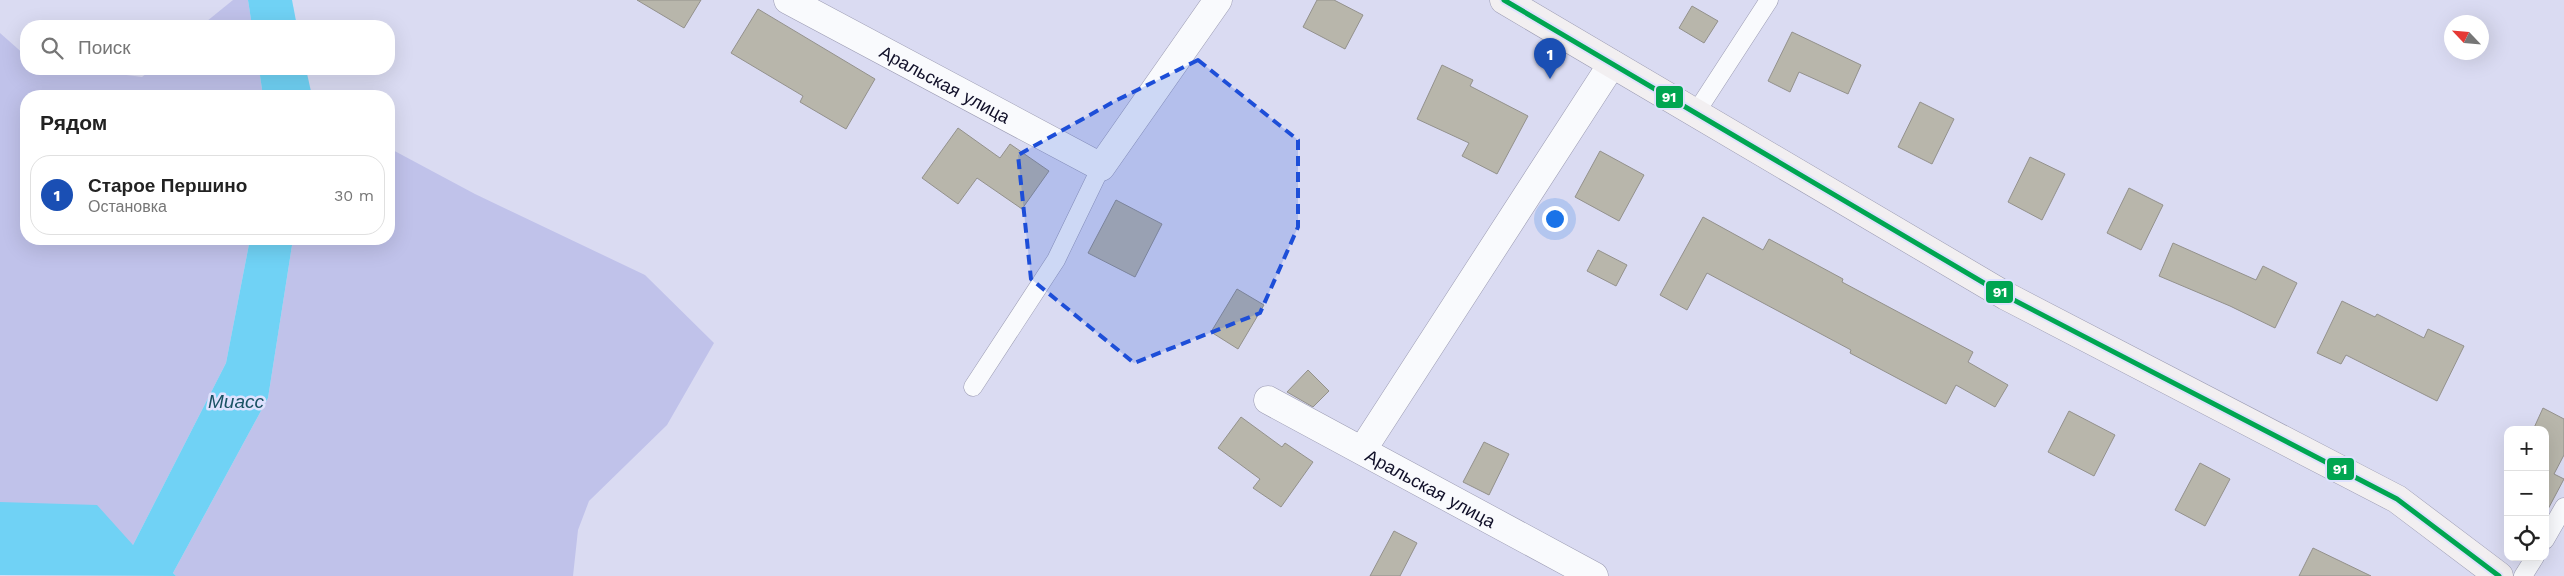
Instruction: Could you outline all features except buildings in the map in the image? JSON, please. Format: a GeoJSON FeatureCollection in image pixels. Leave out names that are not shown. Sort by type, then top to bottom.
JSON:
{"type":"FeatureCollection","features":[{"type":"Feature","properties":{"kind":"street","name":"Аральская улица"},"geometry":{"type":"LineString","coordinates":[[788,0],[1101,167]]}},
{"type":"Feature","properties":{"kind":"street"},"geometry":{"type":"LineString","coordinates":[[1101,167],[1218,0]]}},
{"type":"Feature","properties":{"kind":"street"},"geometry":{"type":"LineString","coordinates":[[1504,0],[2006,296],[2397,499],[2499,576]]}},
{"type":"Feature","properties":{"kind":"street"},"geometry":{"type":"LineString","coordinates":[[1362,450],[1612,64]]}},
{"type":"Feature","properties":{"kind":"street","name":"Аральская улица"},"geometry":{"type":"LineString","coordinates":[[1268,400],[1594,576]]}},
{"type":"Feature","properties":{"kind":"lane"},"geometry":{"type":"LineString","coordinates":[[1695,114],[1769,0]]}},
{"type":"Feature","properties":{"kind":"lane"},"geometry":{"type":"LineString","coordinates":[[973,387],[1056,260],[1101,167]]}},
{"type":"Feature","properties":{"kind":"lane"},"geometry":{"type":"LineString","coordinates":[[2549,533],[2564,507]]}},
{"type":"Feature","properties":{"kind":"lane"},"geometry":{"type":"LineString","coordinates":[[2523,576],[2532,561]]}},
{"type":"Feature","properties":{"kind":"highlighted area"},"geometry":{"type":"Polygon","coordinates":[[[1198,60],[1298,140],[1298,227],[1260,313],[1134,363],[1031,279],[1018,155],[1115,101],[1198,60]]]}},
{"type":"Feature","properties":{"kind":"shaded area"},"geometry":{"type":"Polygon","coordinates":[[[233,0],[248,0],[251,20],[208,20],[233,0]]]}},
{"type":"Feature","properties":{"kind":"shaded area"},"geometry":{"type":"Polygon","coordinates":[[[0,33],[20,51],[20,75],[126,75],[142,77],[144,75],[260,75],[262,90],[20,90],[20,245],[249,245],[226,363],[133,545],[0,502],[0,33]]]}},
{"type":"Feature","properties":{"kind":"shaded area"},"geometry":{"type":"Polygon","coordinates":[[[395,151],[475,194],[645,275],[714,343],[667,425],[589,501],[578,530],[573,576],[176,576],[173,573],[268,398],[292,245],[395,245],[395,151]]]}},
{"type":"Feature","properties":{"kind":"water"},"geometry":{"type":"Polygon","coordinates":[[[248,0],[292,0],[296,20],[251,20],[248,0]]]}},
{"type":"Feature","properties":{"kind":"water"},"geometry":{"type":"Polygon","coordinates":[[[260,75],[307,75],[311,90],[262,90],[260,75]]]}},
{"type":"Feature","properties":{"kind":"water","name":"Миасс"},"geometry":{"type":"Polygon","coordinates":[[[249,245],[292,245],[268,398],[173,573],[176,576],[0,575],[0,502],[97,505],[133,545],[226,363],[249,245]]]}},
{"type":"Feature","properties":{"kind":"transit line","name":"91"},"geometry":{"type":"LineString","coordinates":[[1504,0],[2006,296],[2397,499],[2499,576]]}},
{"type":"Feature","properties":{"kind":"place","name":"Старое Першино"},"geometry":{"type":"Point","coordinates":[1550,79]}}]}
